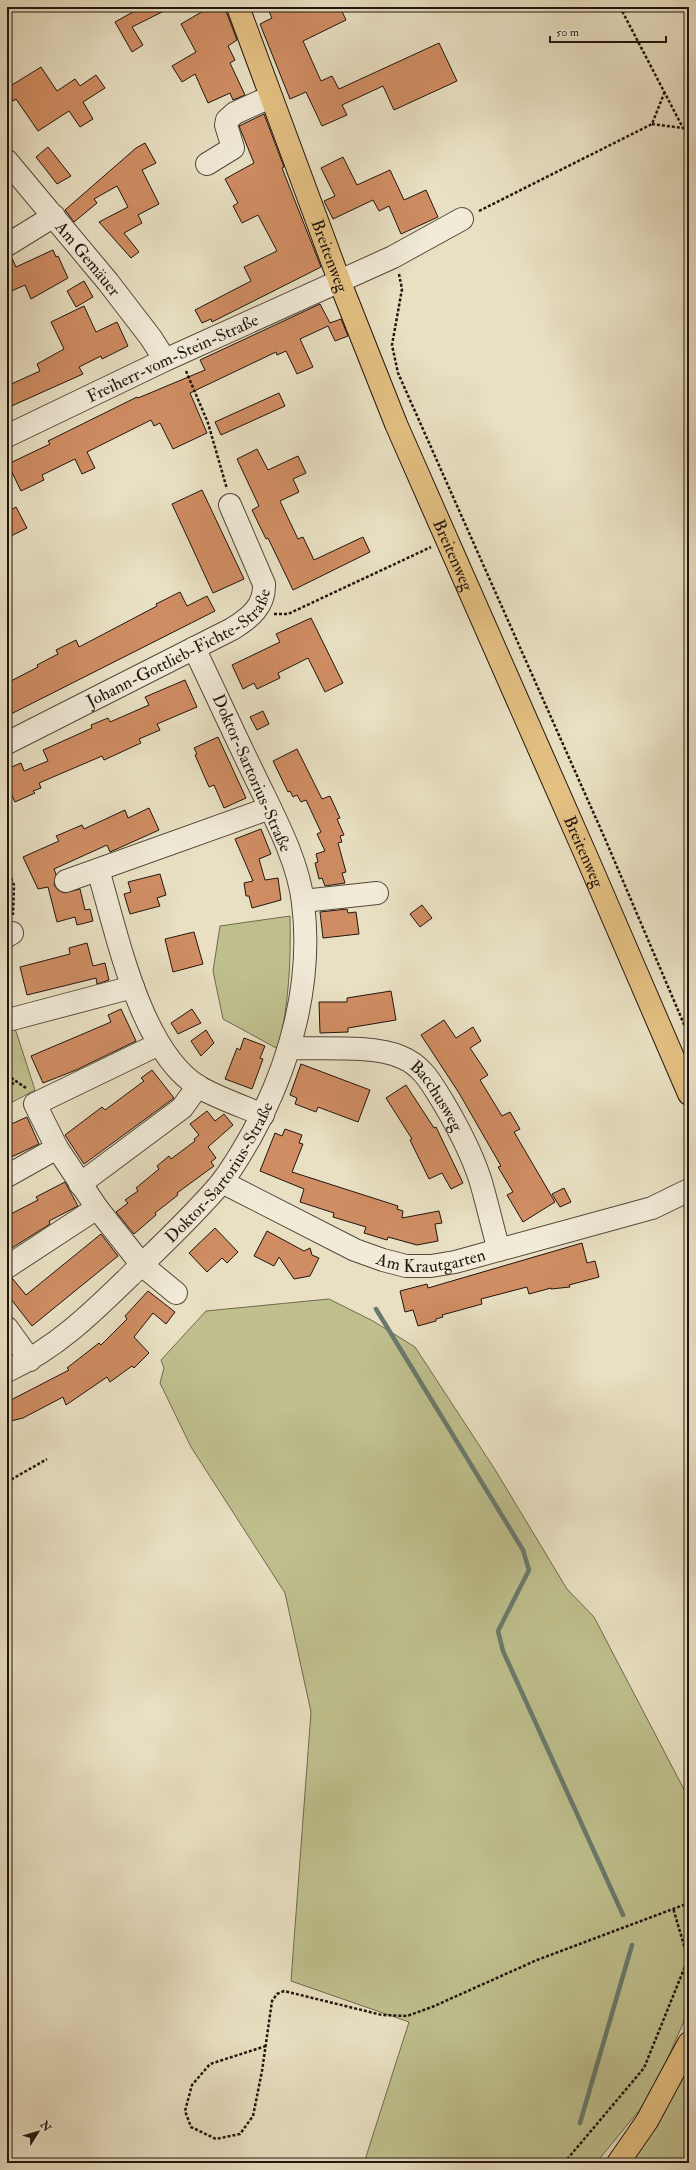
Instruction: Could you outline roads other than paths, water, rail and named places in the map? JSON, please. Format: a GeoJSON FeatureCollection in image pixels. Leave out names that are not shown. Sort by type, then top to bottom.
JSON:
{"type":"FeatureCollection","features":[{"type":"Feature","properties":{"kind":"main road","name":"Breitenweg"},"geometry":{"type":"LineString","coordinates":[[238,7],[270,97],[339,280],[396,424],[689,1094]]}},
{"type":"Feature","properties":{"kind":"main road"},"geometry":{"type":"LineString","coordinates":[[618,2163],[647,2121],[689,2043]]}},
{"type":"Feature","properties":{"kind":"street"},"geometry":{"type":"LineString","coordinates":[[207,164],[233,148],[226,125],[230,116],[270,97]]}},
{"type":"Feature","properties":{"kind":"street","name":"Am Gemäuer"},"geometry":{"type":"LineString","coordinates":[[7,161],[54,216],[151,338],[172,357]]}},
{"type":"Feature","properties":{"kind":"street"},"geometry":{"type":"LineString","coordinates":[[7,245],[54,216]]}},
{"type":"Feature","properties":{"kind":"street","name":"Freiherr-vom-Stein-Straße"},"geometry":{"type":"LineString","coordinates":[[7,436],[172,357],[339,280],[393,257],[462,219]]}},
{"type":"Feature","properties":{"kind":"street","name":"Johann-Gottlieb-Fichte-Straße"},"geometry":{"type":"LineString","coordinates":[[7,743],[245,621],[257,609],[264,592],[262,575],[230,505]]}},
{"type":"Feature","properties":{"kind":"street","name":"Doktor-Sartorius-Straße"},"geometry":{"type":"LineString","coordinates":[[7,1371],[30,1360],[49,1348],[81,1324],[142,1265],[222,1182],[239,1157],[263,1115],[275,1089],[290,1048],[299,1004],[304,967],[305,931],[303,901],[288,853],[270,808],[194,648]]}},
{"type":"Feature","properties":{"kind":"street"},"geometry":{"type":"LineString","coordinates":[[66,881],[270,808]]}},
{"type":"Feature","properties":{"kind":"street"},"geometry":{"type":"LineString","coordinates":[[98,870],[133,987],[146,1020],[159,1044],[184,1074],[198,1086],[263,1115]]}},
{"type":"Feature","properties":{"kind":"street"},"geometry":{"type":"LineString","coordinates":[[303,901],[376,893]]}},
{"type":"Feature","properties":{"kind":"street"},"geometry":{"type":"LineString","coordinates":[[12,1020],[133,987]]}},
{"type":"Feature","properties":{"kind":"street"},"geometry":{"type":"LineString","coordinates":[[159,1044],[35,1104],[57,1148],[97,1208],[142,1265],[176,1293]]}},
{"type":"Feature","properties":{"kind":"street","name":"Bacchusweg"},"geometry":{"type":"LineString","coordinates":[[290,1048],[384,1052],[400,1056],[419,1068],[443,1102],[471,1155],[480,1179],[499,1250]]}},
{"type":"Feature","properties":{"kind":"street"},"geometry":{"type":"LineString","coordinates":[[80,1184],[182,1108],[198,1086]]}},
{"type":"Feature","properties":{"kind":"street"},"geometry":{"type":"LineString","coordinates":[[7,1176],[57,1148]]}},
{"type":"Feature","properties":{"kind":"street","name":"Am Krautgarten"},"geometry":{"type":"LineString","coordinates":[[222,1182],[355,1250],[406,1266],[431,1266],[455,1262],[652,1208],[689,1190]]}},
{"type":"Feature","properties":{"kind":"street","name":"Am Krautgarten"},"geometry":{"type":"LineString","coordinates":[[652,1208],[689,1206]]}},
{"type":"Feature","properties":{"kind":"street"},"geometry":{"type":"LineString","coordinates":[[7,1267],[97,1208]]}},
{"type":"Feature","properties":{"kind":"street"},"geometry":{"type":"LineString","coordinates":[[7,1328],[30,1360]]}},
{"type":"Feature","properties":{"kind":"waterway"},"geometry":{"type":"LineString","coordinates":[[376,1309],[523,1550],[529,1570],[498,1631],[503,1651],[623,1915]]}},
{"type":"Feature","properties":{"kind":"waterway"},"geometry":{"type":"LineString","coordinates":[[580,2123],[632,1945]]}},
{"type":"Feature","properties":{"kind":"waterway"},"geometry":{"type":"LineString","coordinates":[[578,2163],[581,2160]]}}]}
